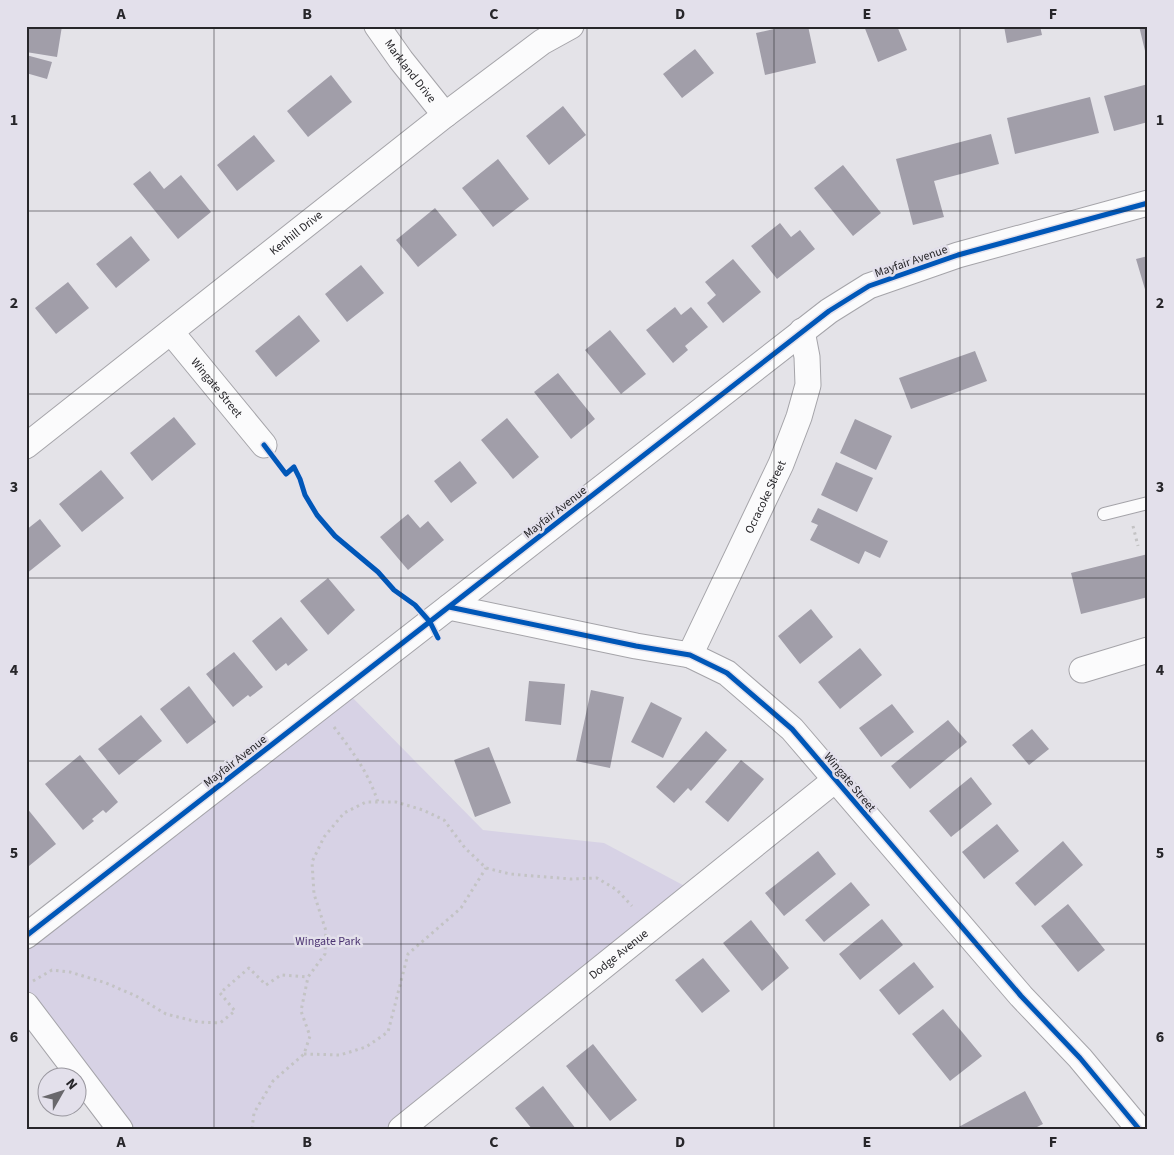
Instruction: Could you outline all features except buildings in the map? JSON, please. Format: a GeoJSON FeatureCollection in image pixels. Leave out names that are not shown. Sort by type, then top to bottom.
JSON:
{"type":"FeatureCollection","features":[{"type":"Feature","properties":{"kind":"street","name":"Markland Drive"},"geometry":{"type":"LineString","coordinates":[[377,26],[401,60],[445,115]]}},
{"type":"Feature","properties":{"kind":"street","name":"Kenhill Drive"},"geometry":{"type":"LineString","coordinates":[[26,446],[445,115],[542,42],[571,26]]}},
{"type":"Feature","properties":{"kind":"street","name":"Mayfair Avenue"},"geometry":{"type":"LineString","coordinates":[[26,936],[829,311],[869,286],[958,255],[1148,204]]}},
{"type":"Feature","properties":{"kind":"street","name":"Ocracoke Street"},"geometry":{"type":"LineString","coordinates":[[690,654],[781,464],[798,417],[808,385],[807,357],[802,331]]}},
{"type":"Feature","properties":{"kind":"street","name":"Wingate Street"},"geometry":{"type":"LineString","coordinates":[[171,332],[264,445]]}},
{"type":"Feature","properties":{"kind":"street","name":"Wingate Street"},"geometry":{"type":"LineString","coordinates":[[449,607],[636,646],[690,654],[727,672],[792,729],[1021,996],[1080,1058],[1139,1129]]}},
{"type":"Feature","properties":{"kind":"street"},"geometry":{"type":"LineString","coordinates":[[1082,670],[1148,650]]}},
{"type":"Feature","properties":{"kind":"street","name":"Dodge Avenue"},"geometry":{"type":"LineString","coordinates":[[401,1129],[835,780]]}},
{"type":"Feature","properties":{"kind":"street"},"geometry":{"type":"LineString","coordinates":[[26,1005],[62,1050],[120,1129]]}},
{"type":"Feature","properties":{"kind":"lane"},"geometry":{"type":"LineString","coordinates":[[1104,514],[1148,503]]}},
{"type":"Feature","properties":{"kind":"path"},"geometry":{"type":"LineString","coordinates":[[328,720],[356,756],[370,779],[378,802]]}},
{"type":"Feature","properties":{"kind":"path"},"geometry":{"type":"LineString","coordinates":[[252,1129],[254,1113],[274,1081],[304,1054],[310,1036],[301,1011],[308,977],[325,954],[326,939],[326,931],[314,894],[312,862],[324,837],[344,813],[366,802],[396,802],[423,810],[444,820],[466,848],[486,868],[510,874],[571,880],[597,878],[617,890],[632,906]]}},
{"type":"Feature","properties":{"kind":"path"},"geometry":{"type":"LineString","coordinates":[[304,1054],[340,1056],[366,1047],[388,1032],[408,954],[462,908],[486,868]]}},
{"type":"Feature","properties":{"kind":"path"},"geometry":{"type":"LineString","coordinates":[[33,981],[52,970],[70,972],[106,983],[136,996],[166,1014],[198,1022],[220,1023],[235,1011],[220,994],[249,968],[266,985],[281,975],[308,977]]}},
{"type":"Feature","properties":{"kind":"green space","name":"Wingate Park"},"geometry":{"type":"Polygon","coordinates":[[[344,689],[483,830],[604,843],[696,892],[401,1129],[120,1129],[88,1087],[88,1068],[74,1068],[26,1005],[26,936],[344,689]]]}},
{"type":"Feature","properties":{"kind":"cycle path"},"geometry":{"type":"LineString","coordinates":[[26,936],[829,311],[869,286],[958,255],[1148,203]]}},
{"type":"Feature","properties":{"kind":"cycle path"},"geometry":{"type":"LineString","coordinates":[[264,445],[286,474],[294,467],[305,495],[317,515],[335,536],[378,572],[394,590],[415,605],[430,622],[438,638]]}},
{"type":"Feature","properties":{"kind":"cycle path"},"geometry":{"type":"LineString","coordinates":[[449,607],[636,646],[690,655],[727,673],[792,729],[1021,996],[1080,1058],[1139,1129]]}}]}
